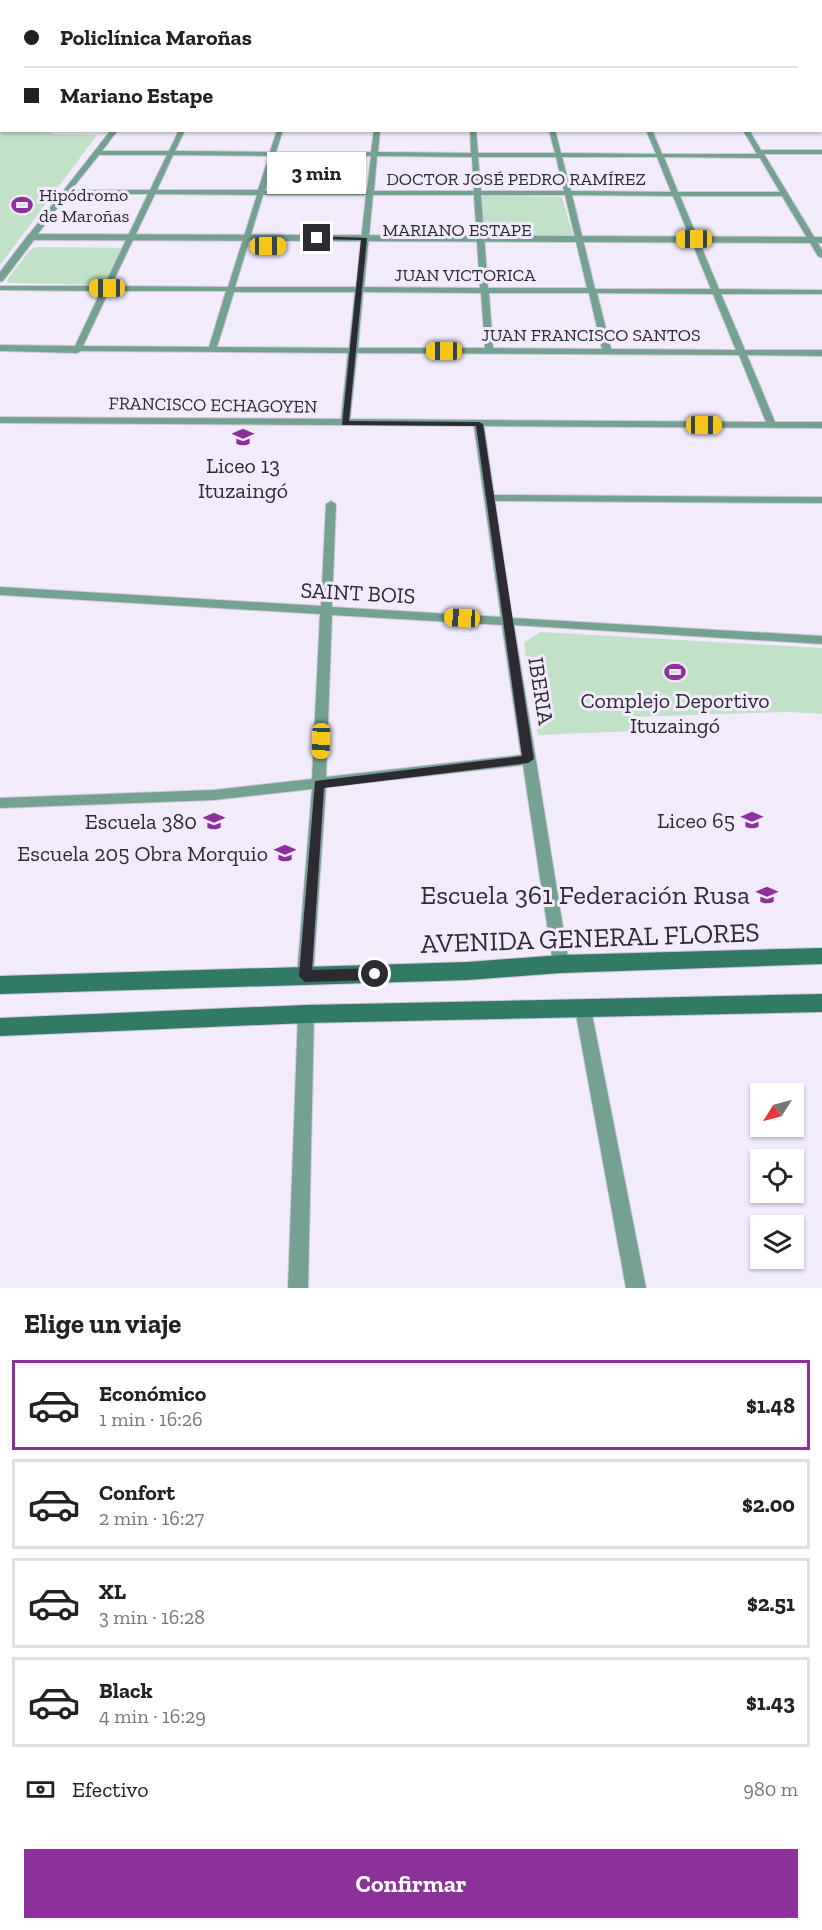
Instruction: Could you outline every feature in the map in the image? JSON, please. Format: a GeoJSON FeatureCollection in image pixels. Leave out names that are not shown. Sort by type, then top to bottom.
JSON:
{"type":"FeatureCollection","features":[{"type":"Feature","properties":{"kind":"main road","name":"AVENIDA GENERAL FLORES"},"geometry":{"type":"LineString","coordinates":[[0,985],[468,971],[561,964],[822,956]]}},
{"type":"Feature","properties":{"kind":"main road"},"geometry":{"type":"LineString","coordinates":[[0,1027],[306,1014],[822,1003]]}},
{"type":"Feature","properties":{"kind":"street"},"geometry":{"type":"LineString","coordinates":[[0,279],[113,132]]}},
{"type":"Feature","properties":{"kind":"street"},"geometry":{"type":"LineString","coordinates":[[77,350],[181,132]]}},
{"type":"Feature","properties":{"kind":"street"},"geometry":{"type":"LineString","coordinates":[[212,350],[279,132]]}},
{"type":"Feature","properties":{"kind":"street"},"geometry":{"type":"LineString","coordinates":[[345,423],[377,132]]}},
{"type":"Feature","properties":{"kind":"street"},"geometry":{"type":"LineString","coordinates":[[473,132],[489,351]]}},
{"type":"Feature","properties":{"kind":"street"},"geometry":{"type":"LineString","coordinates":[[552,132],[607,351]]}},
{"type":"Feature","properties":{"kind":"street"},"geometry":{"type":"LineString","coordinates":[[650,132],[772,425]]}},
{"type":"Feature","properties":{"kind":"street"},"geometry":{"type":"LineString","coordinates":[[747,132],[820,248]]}},
{"type":"Feature","properties":{"kind":"street"},"geometry":{"type":"LineString","coordinates":[[97,153],[660,156],[822,152]]}},
{"type":"Feature","properties":{"kind":"street","name":"DOCTOR JOSÉ PEDRO RAMÍREZ"},"geometry":{"type":"LineString","coordinates":[[68,192],[785,194]]}},
{"type":"Feature","properties":{"kind":"street","name":"MARIANO ESTAPE"},"geometry":{"type":"LineString","coordinates":[[28,241],[696,243],[820,248]]}},
{"type":"Feature","properties":{"kind":"street","name":"JUAN VICTORICA"},"geometry":{"type":"LineString","coordinates":[[0,288],[822,292]]}},
{"type":"Feature","properties":{"kind":"street","name":"JUAN FRANCISCO SANTOS"},"geometry":{"type":"LineString","coordinates":[[0,348],[822,353]]}},
{"type":"Feature","properties":{"kind":"street","name":"FRANCISCO ECHAGOYEN"},"geometry":{"type":"LineString","coordinates":[[0,420],[822,425]]}},
{"type":"Feature","properties":{"kind":"street","name":"IBERIA"},"geometry":{"type":"LineString","coordinates":[[479,424],[507,621],[561,964]]}},
{"type":"Feature","properties":{"kind":"street"},"geometry":{"type":"LineString","coordinates":[[491,498],[822,500]]}},
{"type":"Feature","properties":{"kind":"street"},"geometry":{"type":"LineString","coordinates":[[305,976],[319,784],[331,504]]}},
{"type":"Feature","properties":{"kind":"street","name":"SAINT BOIS"},"geometry":{"type":"LineString","coordinates":[[0,591],[822,640]]}},
{"type":"Feature","properties":{"kind":"street"},"geometry":{"type":"LineString","coordinates":[[0,803],[214,795],[528,759]]}},
{"type":"Feature","properties":{"kind":"street"},"geometry":{"type":"LineString","coordinates":[[584,1009],[636,1288]]}},
{"type":"Feature","properties":{"kind":"street"},"geometry":{"type":"LineString","coordinates":[[298,1288],[306,1014]]}},
{"type":"Feature","properties":{"kind":"green space","name":"Hipódromo de Maroñas"},"geometry":{"type":"Polygon","coordinates":[[[0,132],[97,135],[0,265],[0,132]]]}},
{"type":"Feature","properties":{"kind":"green space"},"geometry":{"type":"Polygon","coordinates":[[[480,197],[562,197],[573,236],[486,236],[480,197]]]}},
{"type":"Feature","properties":{"kind":"green space"},"geometry":{"type":"Polygon","coordinates":[[[34,248],[123,248],[103,285],[8,283],[7,280],[34,248]]]}},
{"type":"Feature","properties":{"kind":"green space","name":"Complejo Deportivo Ituzaingó"},"geometry":{"type":"Polygon","coordinates":[[[540,632],[822,648],[822,714],[788,712],[631,717],[634,731],[538,735],[524,643],[540,632]]]}},
{"type":"Feature","properties":{"kind":"place","name":"Hipódromo de Maroñas"},"geometry":{"type":"Point","coordinates":[22,205]}},
{"type":"Feature","properties":{"kind":"place","name":"Liceo 13 Ituzaingó"},"geometry":{"type":"Point","coordinates":[243,437]}},
{"type":"Feature","properties":{"kind":"place","name":"Complejo Deportivo Ituzaingó"},"geometry":{"type":"Point","coordinates":[675,672]}},
{"type":"Feature","properties":{"kind":"place","name":"Liceo 65"},"geometry":{"type":"Point","coordinates":[752,820]}},
{"type":"Feature","properties":{"kind":"place","name":"Escuela 380"},"geometry":{"type":"Point","coordinates":[214,821]}},
{"type":"Feature","properties":{"kind":"place","name":"Escuela 205 Obra Morquio"},"geometry":{"type":"Point","coordinates":[285,853]}},
{"type":"Feature","properties":{"kind":"place","name":"Escuela 361 Federación Rusa"},"geometry":{"type":"Point","coordinates":[767,895]}},
{"type":"Feature","properties":{"kind":"route"},"geometry":{"type":"LineString","coordinates":[[317,238],[364,238],[345,423],[479,424],[528,759],[319,784],[305,976],[375,974]]}}]}
